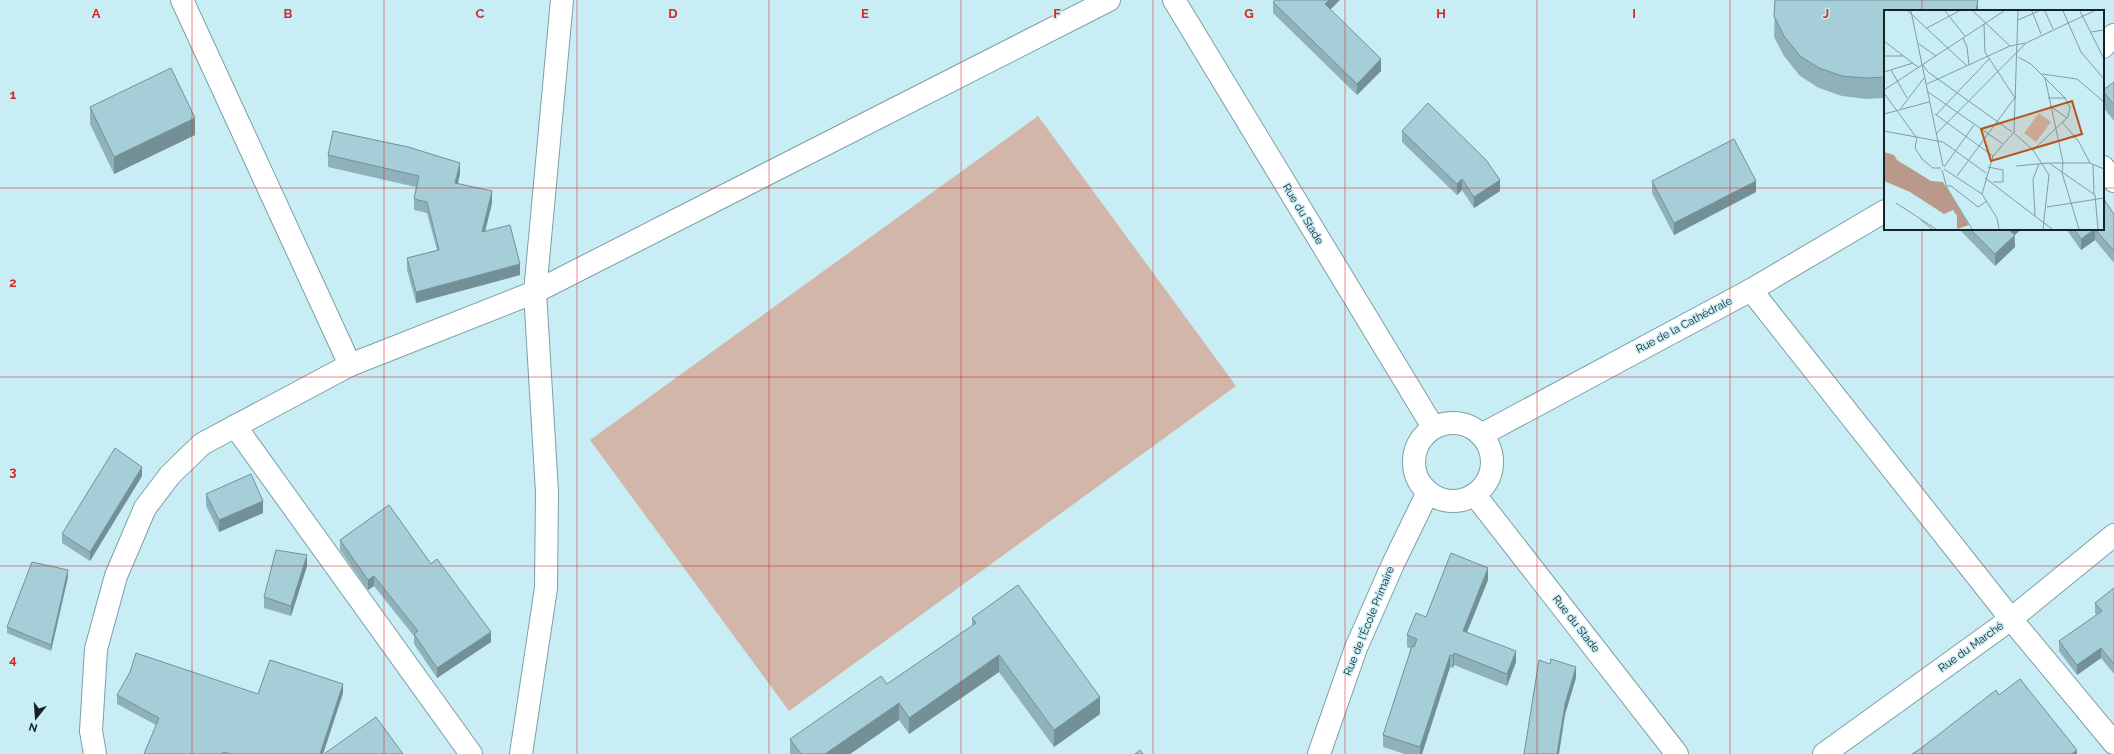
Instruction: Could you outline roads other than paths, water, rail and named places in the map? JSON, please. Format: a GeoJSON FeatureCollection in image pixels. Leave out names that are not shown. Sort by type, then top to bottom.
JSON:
{"type":"FeatureCollection","features":[{"type":"Feature","properties":{"kind":"street"},"geometry":{"type":"LineString","coordinates":[[182,0],[350,364]]}},
{"type":"Feature","properties":{"kind":"street"},"geometry":{"type":"LineString","coordinates":[[521,754],[546,588],[547,492],[536,292],[562,0]]}},
{"type":"Feature","properties":{"kind":"street"},"geometry":{"type":"LineString","coordinates":[[95,754],[91,731],[96,649],[119,569],[145,508],[170,475],[202,444],[350,364],[536,292],[1109,0]]}},
{"type":"Feature","properties":{"kind":"street","name":"Rue du Stade"},"geometry":{"type":"LineString","coordinates":[[1174,0],[1433,427]]}},
{"type":"Feature","properties":{"kind":"street"},"geometry":{"type":"LineString","coordinates":[[2104,46],[2114,35]]}},
{"type":"Feature","properties":{"kind":"street"},"geometry":{"type":"LineString","coordinates":[[2104,168],[2114,181]]}},
{"type":"Feature","properties":{"kind":"street","name":"Rue de la Cathédrale"},"geometry":{"type":"LineString","coordinates":[[1481,434],[1751,290],[1884,213]]}},
{"type":"Feature","properties":{"kind":"street"},"geometry":{"type":"LineString","coordinates":[[1751,290],[2011,618],[2114,743]]}},
{"type":"Feature","properties":{"kind":"street"},"geometry":{"type":"LineString","coordinates":[[1458,422],[1471,427],[1481,434],[1489,446],[1492,459],[1491,473],[1485,485],[1475,495],[1464,500],[1451,501],[1439,499],[1428,492],[1419,483],[1414,471],[1413,458],[1416,446],[1423,435],[1433,427],[1445,423],[1458,422]]}},
{"type":"Feature","properties":{"kind":"street"},"geometry":{"type":"LineString","coordinates":[[235,426],[471,754]]}},
{"type":"Feature","properties":{"kind":"street","name":"Rue de l'École Primaire"},"geometry":{"type":"LineString","coordinates":[[1319,754],[1356,648],[1393,564],[1428,492]]}},
{"type":"Feature","properties":{"kind":"street","name":"Rue du Stade"},"geometry":{"type":"LineString","coordinates":[[1475,495],[1677,754]]}},
{"type":"Feature","properties":{"kind":"street","name":"Rue du Marché"},"geometry":{"type":"LineString","coordinates":[[1824,754],[2011,618],[2114,535]]}}]}
